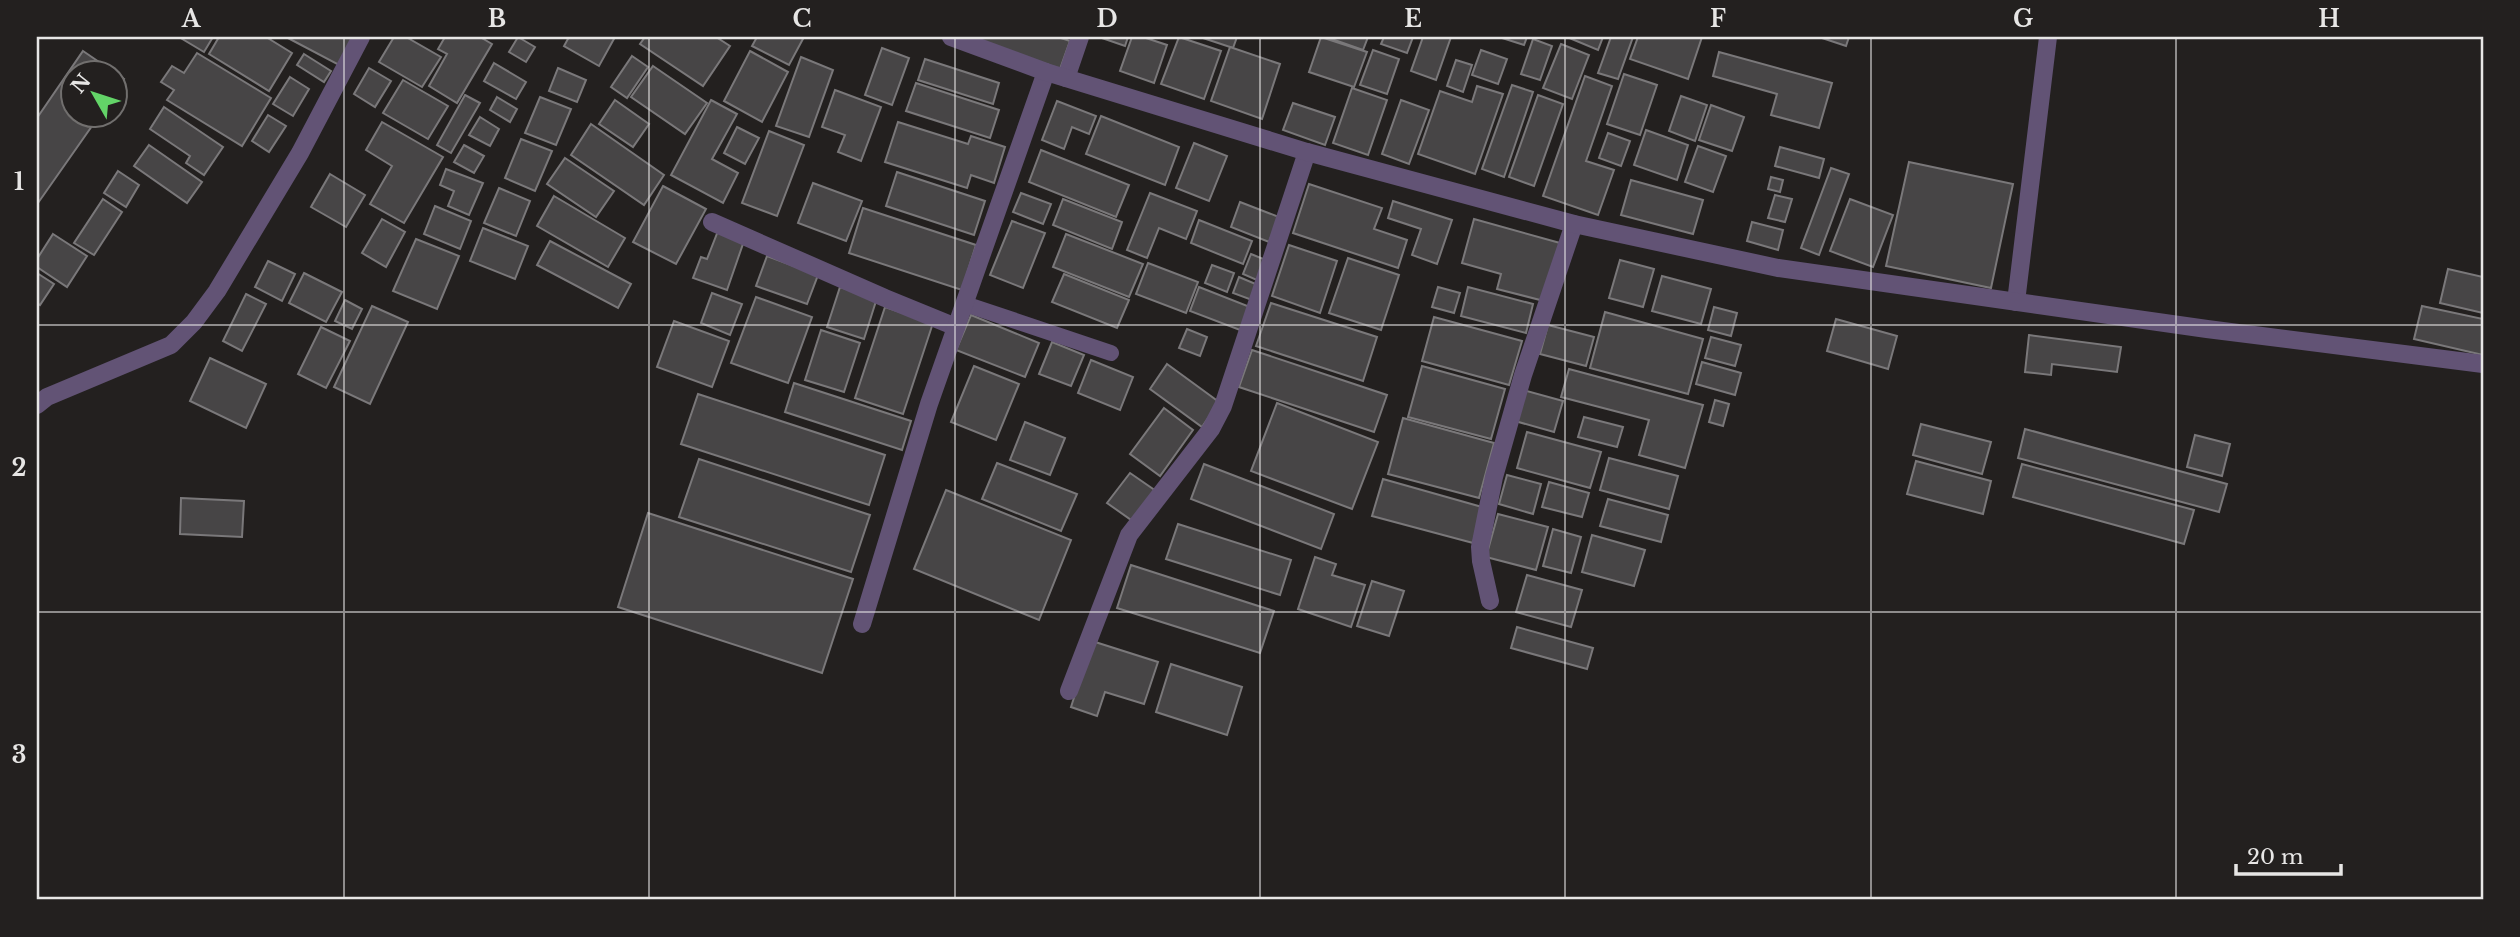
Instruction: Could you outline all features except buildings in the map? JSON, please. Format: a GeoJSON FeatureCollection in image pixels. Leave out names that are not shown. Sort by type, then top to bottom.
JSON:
{"type":"FeatureCollection","features":[{"type":"Feature","properties":{"kind":"street"},"geometry":{"type":"LineString","coordinates":[[40,399],[171,345],[194,322],[218,291],[300,153],[361,37]]}},
{"type":"Feature","properties":{"kind":"street"},"geometry":{"type":"LineString","coordinates":[[951,37],[1046,72],[1307,152],[1574,223],[1778,268],[2483,364]]}},
{"type":"Feature","properties":{"kind":"street"},"geometry":{"type":"LineString","coordinates":[[1066,78],[1080,37]]}},
{"type":"Feature","properties":{"kind":"street"},"geometry":{"type":"LineString","coordinates":[[2016,302],[2049,37]]}},
{"type":"Feature","properties":{"kind":"street"},"geometry":{"type":"LineString","coordinates":[[862,624],[929,404],[1046,72]]}},
{"type":"Feature","properties":{"kind":"street"},"geometry":{"type":"LineString","coordinates":[[1069,691],[1125,543],[1211,429],[1223,406],[1307,152]]}},
{"type":"Feature","properties":{"kind":"street"},"geometry":{"type":"LineString","coordinates":[[712,222],[956,327]]}},
{"type":"Feature","properties":{"kind":"street"},"geometry":{"type":"LineString","coordinates":[[1490,601],[1480,547],[1494,477],[1523,376],[1574,223]]}},
{"type":"Feature","properties":{"kind":"lane"},"geometry":{"type":"LineString","coordinates":[[965,304],[1111,353]]}}]}
